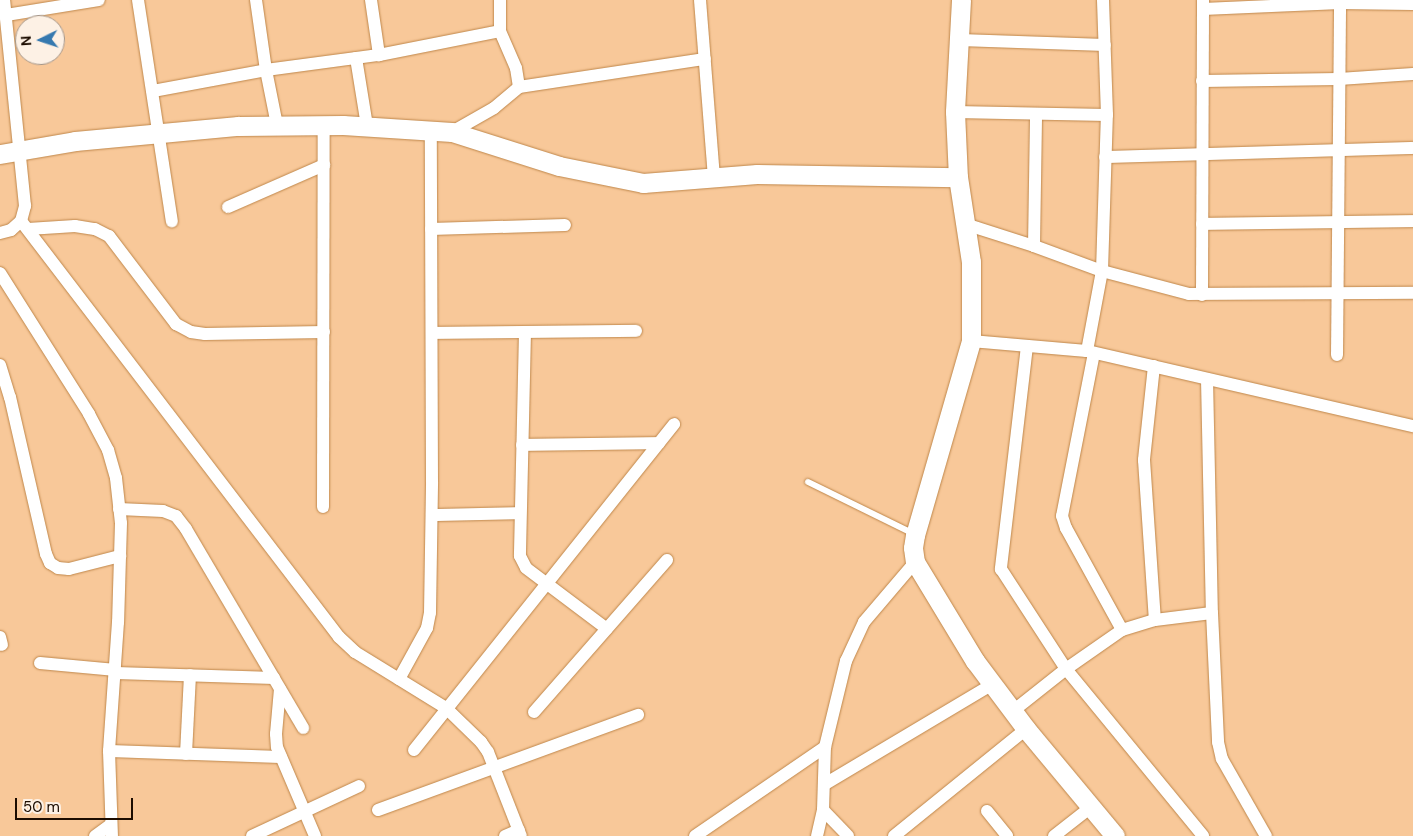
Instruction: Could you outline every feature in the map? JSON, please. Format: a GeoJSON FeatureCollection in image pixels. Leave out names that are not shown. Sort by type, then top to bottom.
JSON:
{"type":"FeatureCollection","features":[{"type":"Feature","properties":{"kind":"street"},"geometry":{"type":"LineString","coordinates":[[4,0],[6,15],[5,53],[19,151],[25,206],[25,225],[340,637],[355,652],[446,708],[481,742],[494,767],[520,833],[505,836]]}},
{"type":"Feature","properties":{"kind":"street"},"geometry":{"type":"LineString","coordinates":[[6,15],[99,0]]}},
{"type":"Feature","properties":{"kind":"street"},"geometry":{"type":"LineString","coordinates":[[138,0],[160,133],[172,221]]}},
{"type":"Feature","properties":{"kind":"street"},"geometry":{"type":"LineString","coordinates":[[256,0],[266,70],[277,125]]}},
{"type":"Feature","properties":{"kind":"street"},"geometry":{"type":"LineString","coordinates":[[372,0],[379,55]]}},
{"type":"Feature","properties":{"kind":"street"},"geometry":{"type":"LineString","coordinates":[[500,0],[500,31],[516,68],[519,87]]}},
{"type":"Feature","properties":{"kind":"street"},"geometry":{"type":"LineString","coordinates":[[700,0],[714,177]]}},
{"type":"Feature","properties":{"kind":"street"},"geometry":{"type":"LineString","coordinates":[[961,0],[955,112],[958,177],[971,262],[971,341],[915,535],[913,548],[915,562],[975,661],[1026,729],[1115,836]]}},
{"type":"Feature","properties":{"kind":"street"},"geometry":{"type":"LineString","coordinates":[[1103,0],[1107,115],[1102,271],[1062,516],[1066,528],[1122,630]]}},
{"type":"Feature","properties":{"kind":"street"},"geometry":{"type":"LineString","coordinates":[[1202,295],[1203,5],[1340,2],[1413,4]]}},
{"type":"Feature","properties":{"kind":"street"},"geometry":{"type":"LineString","coordinates":[[1337,355],[1340,2]]}},
{"type":"Feature","properties":{"kind":"street"},"geometry":{"type":"LineString","coordinates":[[153,91],[266,70],[379,55],[500,31]]}},
{"type":"Feature","properties":{"kind":"street"},"geometry":{"type":"LineString","coordinates":[[960,40],[1105,45]]}},
{"type":"Feature","properties":{"kind":"street"},"geometry":{"type":"LineString","coordinates":[[356,58],[367,126]]}},
{"type":"Feature","properties":{"kind":"street"},"geometry":{"type":"LineString","coordinates":[[452,132],[494,108],[519,87],[705,59]]}},
{"type":"Feature","properties":{"kind":"street"},"geometry":{"type":"LineString","coordinates":[[1202,81],[1339,79],[1413,74]]}},
{"type":"Feature","properties":{"kind":"street"},"geometry":{"type":"LineString","coordinates":[[955,112],[1107,115]]}},
{"type":"Feature","properties":{"kind":"street"},"geometry":{"type":"LineString","coordinates":[[1034,246],[1036,115]]}},
{"type":"Feature","properties":{"kind":"street"},"geometry":{"type":"LineString","coordinates":[[323,507],[324,125]]}},
{"type":"Feature","properties":{"kind":"street"},"geometry":{"type":"LineString","coordinates":[[0,154],[75,141],[238,126],[367,126],[452,132],[558,166],[643,183],[714,177],[790,174],[958,177]]}},
{"type":"Feature","properties":{"kind":"street"},"geometry":{"type":"LineString","coordinates":[[399,679],[427,628],[430,613],[432,515],[431,131]]}},
{"type":"Feature","properties":{"kind":"street"},"geometry":{"type":"LineString","coordinates":[[1105,157],[1413,148]]}},
{"type":"Feature","properties":{"kind":"street"},"geometry":{"type":"LineString","coordinates":[[228,207],[324,165]]}},
{"type":"Feature","properties":{"kind":"street"},"geometry":{"type":"LineString","coordinates":[[1202,224],[1339,224],[1413,221]]}},
{"type":"Feature","properties":{"kind":"street"},"geometry":{"type":"LineString","coordinates":[[964,224],[1034,246],[1102,271],[1174,291],[1202,295],[1413,293]]}},
{"type":"Feature","properties":{"kind":"street"},"geometry":{"type":"LineString","coordinates":[[0,233],[25,225],[75,226],[95,229],[109,236],[176,324],[191,332],[205,334],[324,332]]}},
{"type":"Feature","properties":{"kind":"street"},"geometry":{"type":"LineString","coordinates":[[431,230],[565,225]]}},
{"type":"Feature","properties":{"kind":"street"},"geometry":{"type":"LineString","coordinates":[[0,273],[89,414],[108,450],[116,478],[120,556],[116,671],[109,751],[111,830],[95,836]]}},
{"type":"Feature","properties":{"kind":"street"},"geometry":{"type":"LineString","coordinates":[[432,334],[636,331]]}},
{"type":"Feature","properties":{"kind":"street"},"geometry":{"type":"LineString","coordinates":[[525,332],[519,513],[520,556],[526,568],[607,628]]}},
{"type":"Feature","properties":{"kind":"street"},"geometry":{"type":"LineString","coordinates":[[971,341],[1090,352],[1413,426]]}},
{"type":"Feature","properties":{"kind":"street"},"geometry":{"type":"LineString","coordinates":[[1026,346],[1001,569],[1066,669],[1203,836]]}},
{"type":"Feature","properties":{"kind":"street"},"geometry":{"type":"LineString","coordinates":[[0,365],[10,397],[46,554],[50,563],[58,568],[69,568],[120,556]]}},
{"type":"Feature","properties":{"kind":"street"},"geometry":{"type":"LineString","coordinates":[[1154,366],[1144,460],[1155,620]]}},
{"type":"Feature","properties":{"kind":"street"},"geometry":{"type":"LineString","coordinates":[[1207,379],[1212,613],[1220,751],[1266,836]]}},
{"type":"Feature","properties":{"kind":"street"},"geometry":{"type":"LineString","coordinates":[[414,750],[674,424]]}},
{"type":"Feature","properties":{"kind":"street"},"geometry":{"type":"LineString","coordinates":[[522,445],[659,443]]}},
{"type":"Feature","properties":{"kind":"street"},"geometry":{"type":"LineString","coordinates":[[119,509],[164,511],[176,516],[186,529],[303,728]]}},
{"type":"Feature","properties":{"kind":"street"},"geometry":{"type":"LineString","coordinates":[[432,515],[519,513]]}},
{"type":"Feature","properties":{"kind":"street"},"geometry":{"type":"LineString","coordinates":[[534,712],[667,560]]}},
{"type":"Feature","properties":{"kind":"street"},"geometry":{"type":"LineString","coordinates":[[817,836],[823,810],[824,747],[852,644],[864,622],[915,562]]}},
{"type":"Feature","properties":{"kind":"street"},"geometry":{"type":"LineString","coordinates":[[1013,711],[1066,669],[1122,630],[1155,620],[1212,613]]}},
{"type":"Feature","properties":{"kind":"street"},"geometry":{"type":"LineString","coordinates":[[40,663],[277,684]]}},
{"type":"Feature","properties":{"kind":"street"},"geometry":{"type":"LineString","coordinates":[[186,754],[190,675]]}},
{"type":"Feature","properties":{"kind":"street"},"geometry":{"type":"LineString","coordinates":[[277,684],[276,734],[281,757],[315,836]]}},
{"type":"Feature","properties":{"kind":"street"},"geometry":{"type":"LineString","coordinates":[[824,784],[993,684]]}},
{"type":"Feature","properties":{"kind":"street"},"geometry":{"type":"LineString","coordinates":[[378,810],[638,715]]}},
{"type":"Feature","properties":{"kind":"street"},"geometry":{"type":"LineString","coordinates":[[894,836],[1026,729]]}},
{"type":"Feature","properties":{"kind":"street"},"geometry":{"type":"LineString","coordinates":[[695,836],[824,747]]}},
{"type":"Feature","properties":{"kind":"street"},"geometry":{"type":"LineString","coordinates":[[109,751],[281,757]]}},
{"type":"Feature","properties":{"kind":"street"},"geometry":{"type":"LineString","coordinates":[[252,836],[359,786]]}},
{"type":"Feature","properties":{"kind":"street"},"geometry":{"type":"LineString","coordinates":[[1054,836],[1091,806]]}},
{"type":"Feature","properties":{"kind":"street"},"geometry":{"type":"LineString","coordinates":[[823,810],[848,836]]}},
{"type":"Feature","properties":{"kind":"street"},"geometry":{"type":"LineString","coordinates":[[987,811],[1008,836]]}},
{"type":"Feature","properties":{"kind":"lane"},"geometry":{"type":"LineString","coordinates":[[808,482],[915,535]]}}]}
